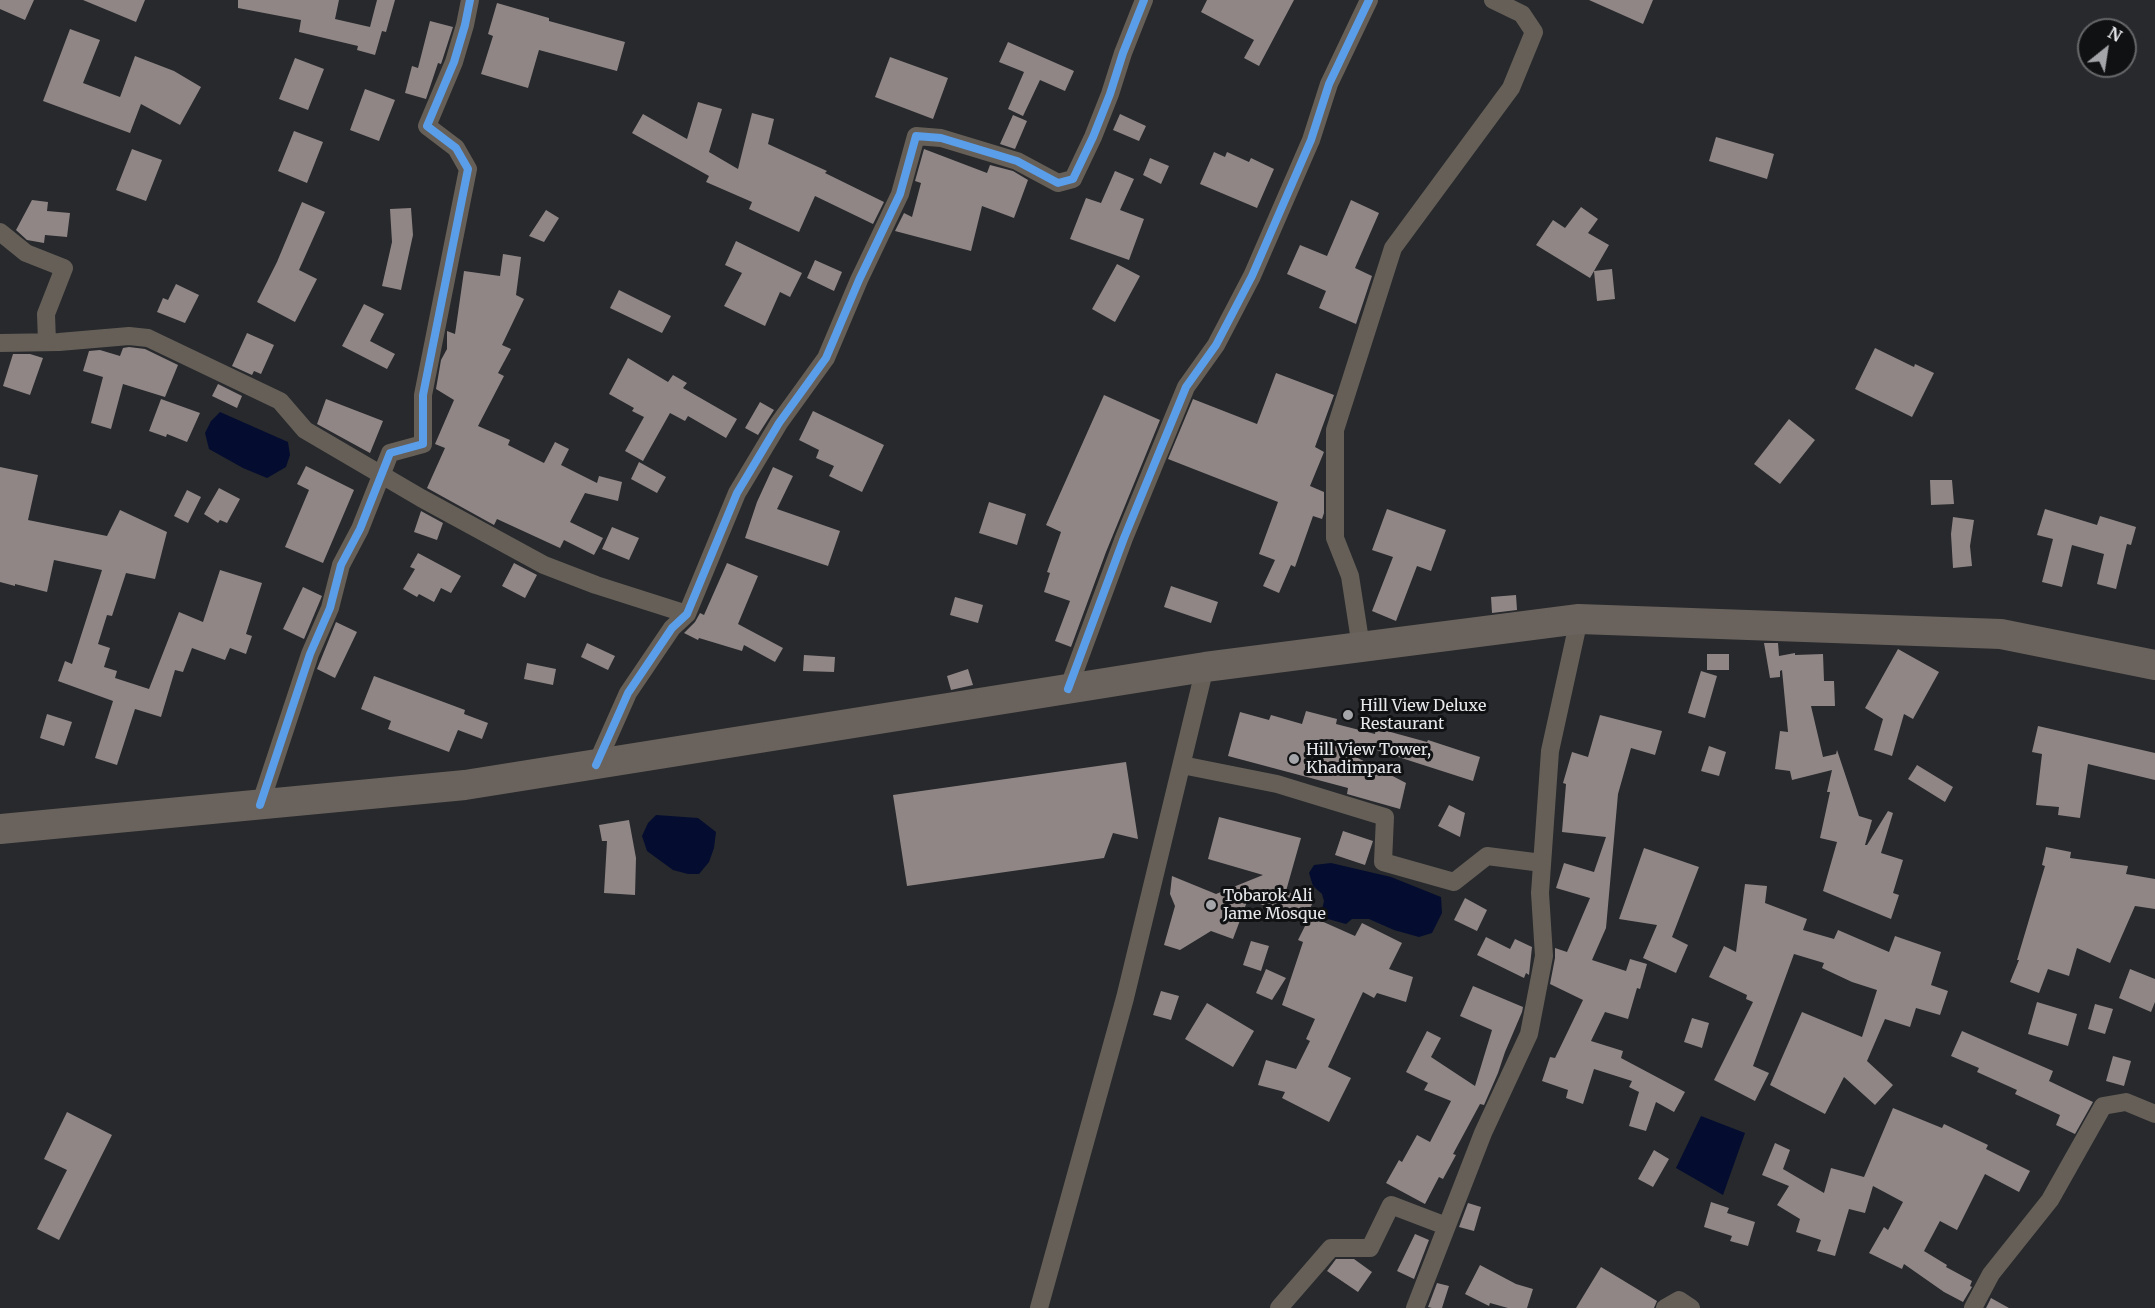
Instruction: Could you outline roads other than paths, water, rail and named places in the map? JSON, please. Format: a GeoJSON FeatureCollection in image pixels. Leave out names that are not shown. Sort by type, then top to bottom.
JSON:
{"type":"FeatureCollection","features":[{"type":"Feature","properties":{"kind":"highway"},"geometry":{"type":"LineString","coordinates":[[0,829],[465,785],[1205,667],[1578,619],[2001,634],[2155,665]]}},
{"type":"Feature","properties":{"kind":"street"},"geometry":{"type":"LineString","coordinates":[[260,805],[310,654],[330,608],[341,565],[360,529],[390,453],[423,444],[423,395],[468,169],[456,148],[427,126],[454,62],[470,0]]}},
{"type":"Feature","properties":{"kind":"street"},"geometry":{"type":"LineString","coordinates":[[596,765],[628,693],[672,628],[687,614],[737,494],[779,423],[826,358],[859,280],[900,194],[916,136],[941,138],[1017,161],[1058,183],[1073,178],[1106,105],[1144,0]]}},
{"type":"Feature","properties":{"kind":"street"},"geometry":{"type":"LineString","coordinates":[[1068,689],[1124,538],[1186,387],[1216,345],[1251,276],[1311,140],[1329,84],[1369,0]]}},
{"type":"Feature","properties":{"kind":"street"},"geometry":{"type":"LineString","coordinates":[[1360,647],[1350,576],[1335,537],[1335,430],[1393,248],[1511,88],[1534,32],[1522,14],[1493,0]]}},
{"type":"Feature","properties":{"kind":"street"},"geometry":{"type":"LineString","coordinates":[[0,232],[26,253],[64,268],[46,314],[47,342]]}},
{"type":"Feature","properties":{"kind":"street"},"geometry":{"type":"LineString","coordinates":[[0,343],[98,340],[129,336],[148,338],[280,401],[305,430],[544,565],[596,585],[687,614]]}},
{"type":"Feature","properties":{"kind":"street"},"geometry":{"type":"LineString","coordinates":[[1415,1308],[1483,1132],[1529,1034],[1544,956],[1540,893],[1550,752],[1578,619]]}},
{"type":"Feature","properties":{"kind":"street"},"geometry":{"type":"LineString","coordinates":[[1039,1308],[1125,998],[1205,667]]}},
{"type":"Feature","properties":{"kind":"street"},"geometry":{"type":"LineString","coordinates":[[1182,765],[1277,784],[1385,817],[1383,862],[1454,882],[1487,856],[1542,862]]}},
{"type":"Feature","properties":{"kind":"street"},"geometry":{"type":"LineString","coordinates":[[1973,1308],[1991,1274],[2050,1200],[2103,1106],[2126,1102],[2155,1114]]}},
{"type":"Feature","properties":{"kind":"street"},"geometry":{"type":"LineString","coordinates":[[1279,1308],[1330,1248],[1370,1248],[1391,1205],[1446,1226]]}},
{"type":"Feature","properties":{"kind":"street"},"geometry":{"type":"LineString","coordinates":[[1665,1308],[1679,1300],[1691,1308]]}},
{"type":"Feature","properties":{"kind":"water"},"geometry":{"type":"Polygon","coordinates":[[[220,412],[288,442],[290,455],[286,467],[267,478],[209,449],[205,433],[211,421],[220,412]]]}},
{"type":"Feature","properties":{"kind":"water"},"geometry":{"type":"Polygon","coordinates":[[[656,815],[698,818],[716,832],[709,862],[699,874],[673,870],[647,851],[642,836],[648,823],[656,815]]]}},
{"type":"Feature","properties":{"kind":"water"},"geometry":{"type":"Polygon","coordinates":[[[1331,863],[1391,877],[1441,897],[1442,913],[1432,933],[1419,937],[1394,930],[1369,919],[1352,919],[1346,924],[1328,919],[1321,913],[1324,901],[1322,894],[1313,886],[1309,873],[1314,865],[1331,863]]]}},
{"type":"Feature","properties":{"kind":"water"},"geometry":{"type":"Polygon","coordinates":[[[1701,1116],[1745,1133],[1723,1195],[1676,1168],[1701,1116]]]}},
{"type":"Feature","properties":{"kind":"place","name":"Hill View Deluxe Restaurant"},"geometry":{"type":"Point","coordinates":[1348,715]}},
{"type":"Feature","properties":{"kind":"place","name":"Hill View Tower, Khadimpara"},"geometry":{"type":"Point","coordinates":[1294,759]}},
{"type":"Feature","properties":{"kind":"place","name":"Tobarok Ali Jame Mosque"},"geometry":{"type":"Point","coordinates":[1211,905]}}]}
